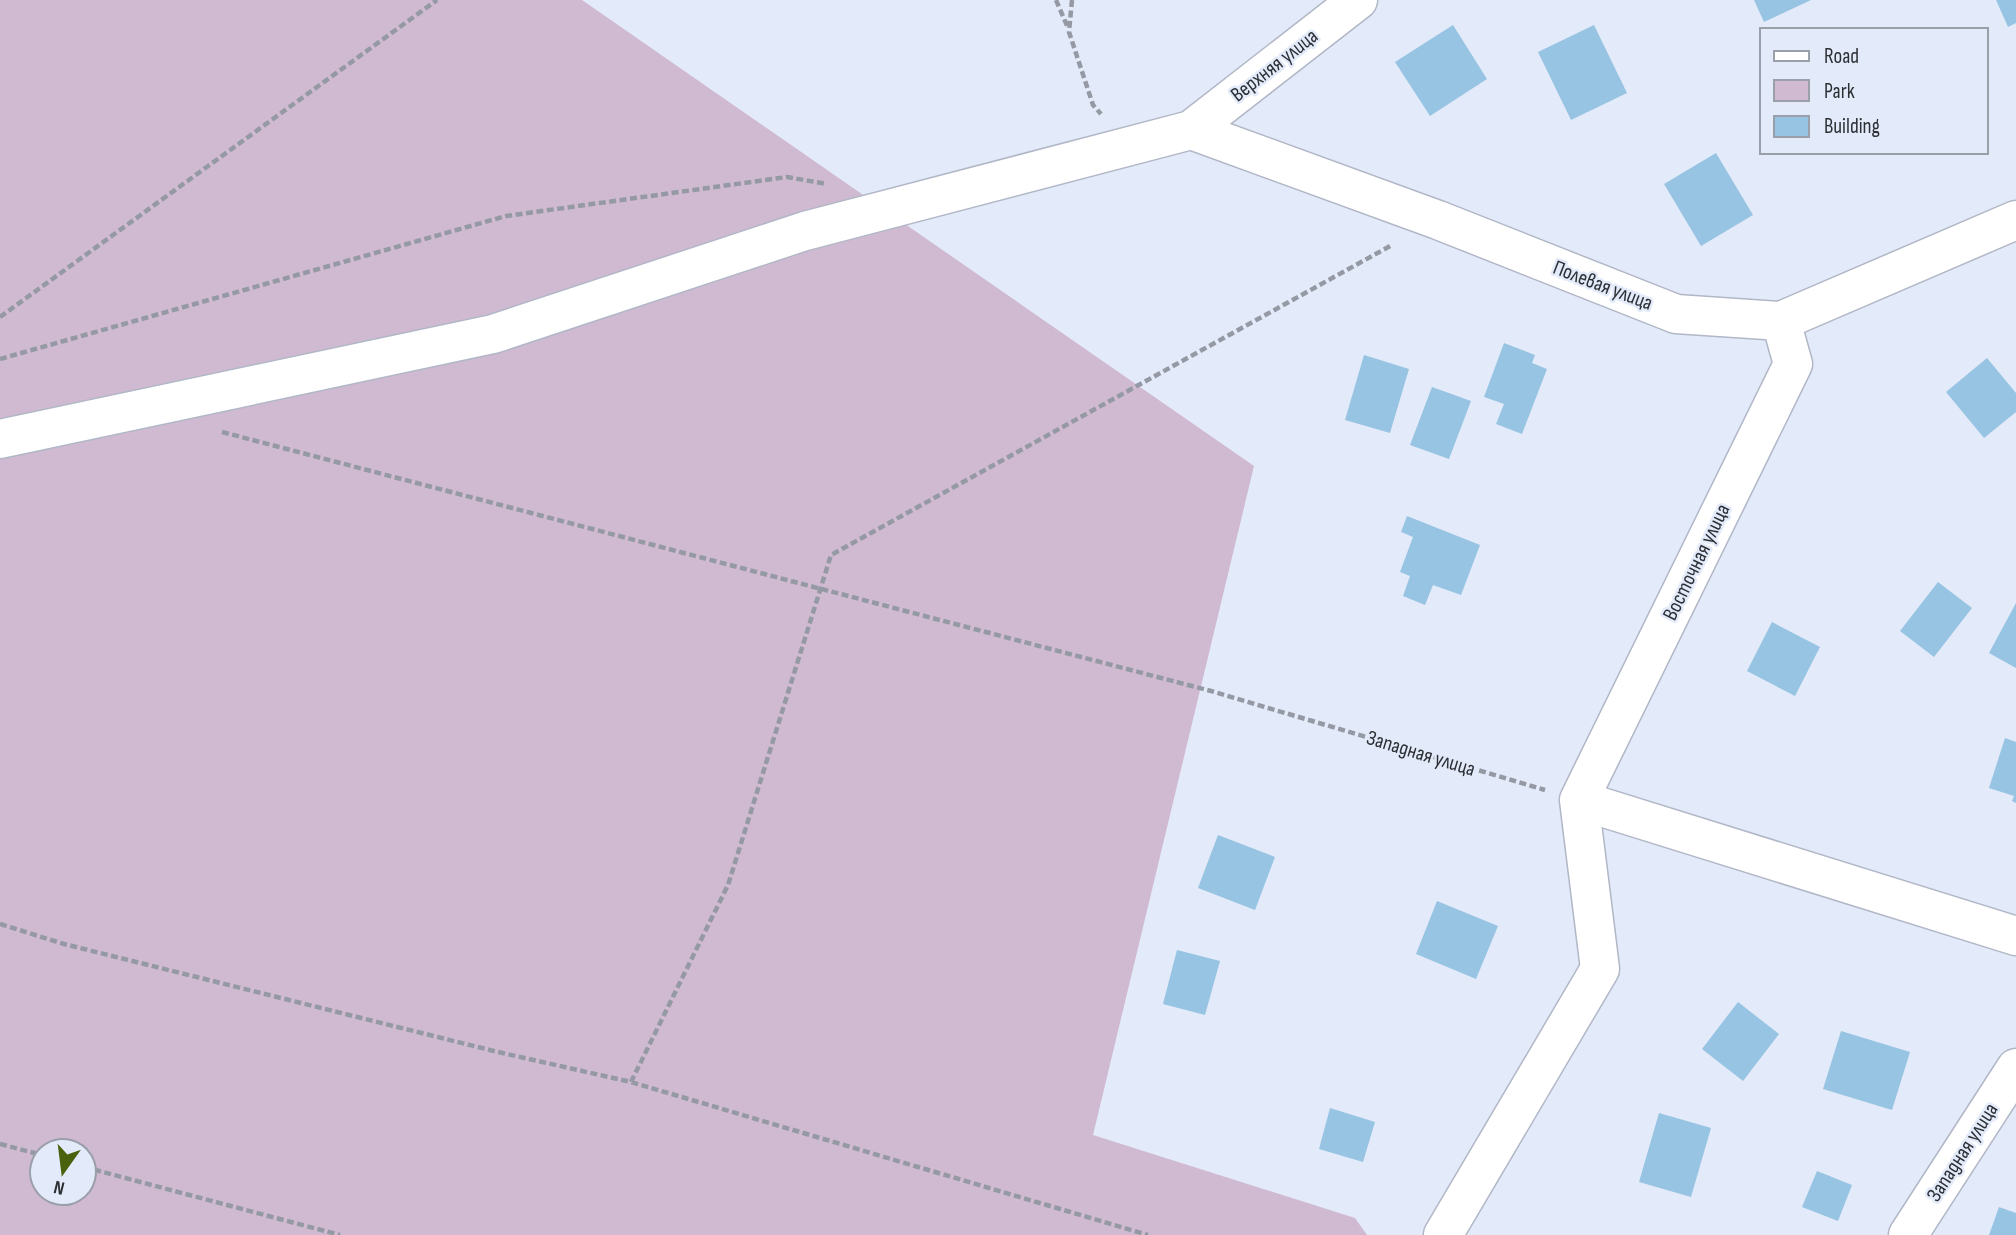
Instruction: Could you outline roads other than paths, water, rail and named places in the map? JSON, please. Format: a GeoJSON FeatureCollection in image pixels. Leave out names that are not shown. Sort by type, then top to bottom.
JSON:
{"type":"FeatureCollection","features":[{"type":"Feature","properties":{"kind":"street","name":"Верхняя улица"},"geometry":{"type":"LineString","coordinates":[[1191,130],[1358,0]]}},
{"type":"Feature","properties":{"kind":"street"},"geometry":{"type":"LineString","coordinates":[[0,439],[493,334],[804,231],[1191,130]]}},
{"type":"Feature","properties":{"kind":"street","name":"Полевая улица"},"geometry":{"type":"LineString","coordinates":[[1191,130],[1438,220],[1676,314],[1781,321],[2016,220]]}},
{"type":"Feature","properties":{"kind":"street","name":"Восточная улица"},"geometry":{"type":"LineString","coordinates":[[1579,800],[1793,364],[1781,321]]}},
{"type":"Feature","properties":{"kind":"street"},"geometry":{"type":"LineString","coordinates":[[1443,1235],[1601,970],[1579,800],[2016,936]]}},
{"type":"Feature","properties":{"kind":"street","name":"Западная улица"},"geometry":{"type":"LineString","coordinates":[[1908,1235],[2016,1068]]}}]}
